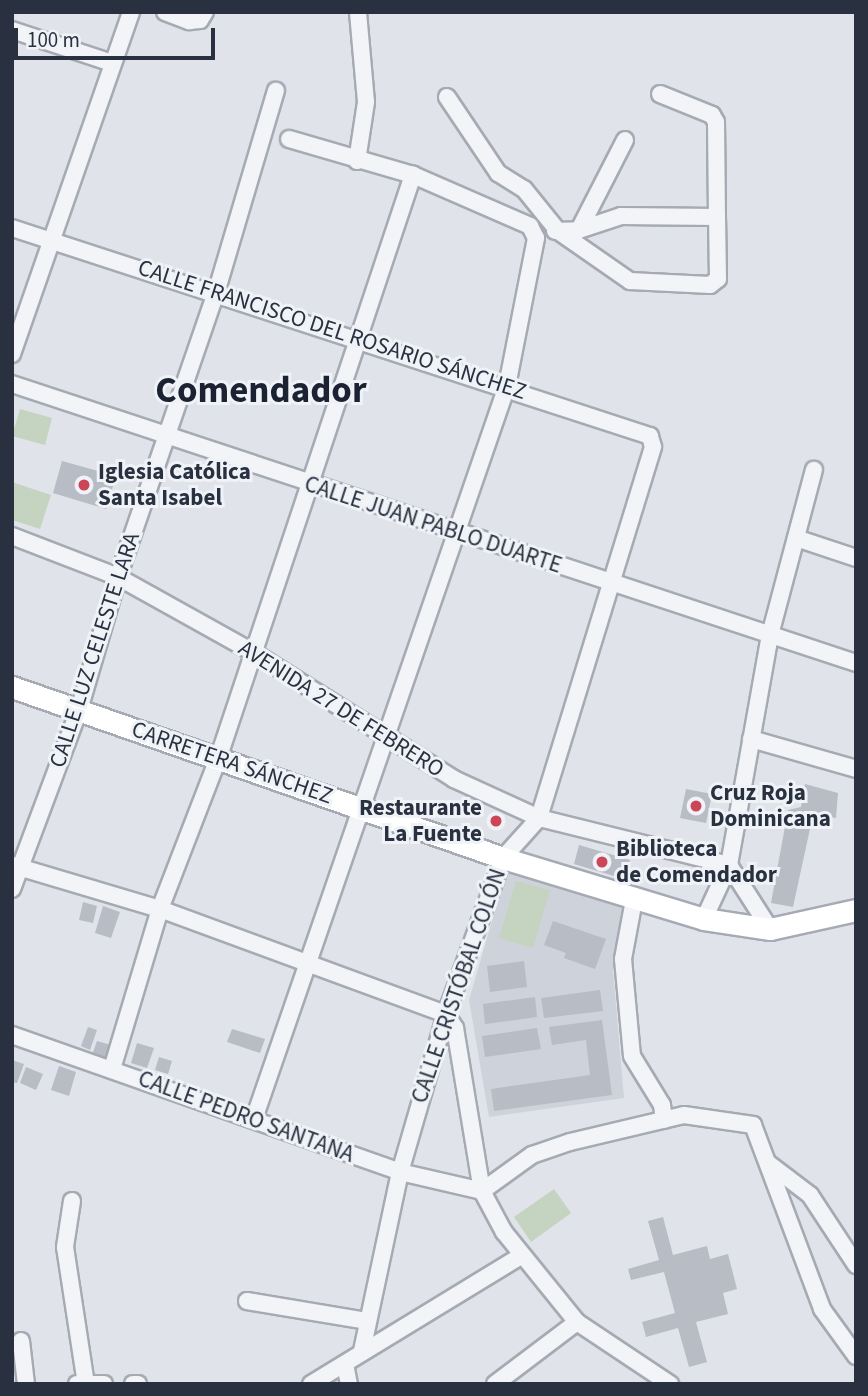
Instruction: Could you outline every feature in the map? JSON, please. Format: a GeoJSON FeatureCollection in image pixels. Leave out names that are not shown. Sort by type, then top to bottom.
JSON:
{"type":"FeatureCollection","features":[{"type":"Feature","properties":{"kind":"main road","name":"CARRETERA SÁNCHEZ"},"geometry":{"type":"LineString","coordinates":[[12,687],[219,756],[503,858],[634,900],[704,919],[770,929],[856,910]]}},
{"type":"Feature","properties":{"kind":"street"},"geometry":{"type":"LineString","coordinates":[[12,21],[14,12]]}},
{"type":"Feature","properties":{"kind":"street"},"geometry":{"type":"LineString","coordinates":[[12,354],[131,12]]}},
{"type":"Feature","properties":{"kind":"street"},"geometry":{"type":"LineString","coordinates":[[165,12],[190,21],[200,20],[205,12]]}},
{"type":"Feature","properties":{"kind":"street"},"geometry":{"type":"LineString","coordinates":[[357,161],[366,102],[358,12]]}},
{"type":"Feature","properties":{"kind":"street"},"geometry":{"type":"LineString","coordinates":[[12,30],[112,63]]}},
{"type":"Feature","properties":{"kind":"street","name":"CALLE LUZ CELESTE LARA"},"geometry":{"type":"LineString","coordinates":[[12,888],[15,866],[79,710],[118,577],[170,433],[216,293],[276,90]]}},
{"type":"Feature","properties":{"kind":"street"},"geometry":{"type":"LineString","coordinates":[[447,97],[488,163],[524,189],[558,231],[630,281],[710,285],[718,279],[716,122],[712,115],[660,94]]}},
{"type":"Feature","properties":{"kind":"street"},"geometry":{"type":"LineString","coordinates":[[289,139],[357,161],[413,175],[530,226],[535,232]]}},
{"type":"Feature","properties":{"kind":"street"},"geometry":{"type":"LineString","coordinates":[[579,230],[625,140]]}},
{"type":"Feature","properties":{"kind":"street"},"geometry":{"type":"LineString","coordinates":[[112,1069],[160,909],[219,756],[251,651],[413,175]]}},
{"type":"Feature","properties":{"kind":"street"},"geometry":{"type":"LineString","coordinates":[[535,232],[579,230],[621,216],[717,217]]}},
{"type":"Feature","properties":{"kind":"street","name":"CALLE FRANCISCO DEL ROSARIO SÁNCHEZ"},"geometry":{"type":"LineString","coordinates":[[12,228],[507,386],[650,436]]}},
{"type":"Feature","properties":{"kind":"street"},"geometry":{"type":"LineString","coordinates":[[254,1119],[360,808],[389,738],[507,386],[535,232]]}},
{"type":"Feature","properties":{"kind":"street","name":"CALLE JUAN PABLO DUARTE"},"geometry":{"type":"LineString","coordinates":[[12,384],[170,433],[307,484],[457,535],[856,663]]}},
{"type":"Feature","properties":{"kind":"street","name":"CALLE CRISTÓBAL COLÓN"},"geometry":{"type":"LineString","coordinates":[[362,1352],[366,1321],[400,1172],[446,1014],[503,858],[538,818],[653,447],[650,436]]}},
{"type":"Feature","properties":{"kind":"street"},"geometry":{"type":"LineString","coordinates":[[704,919],[729,865],[770,635],[814,470]]}},
{"type":"Feature","properties":{"kind":"street","name":"AVENIDA 27 DE FEBRERO"},"geometry":{"type":"LineString","coordinates":[[12,536],[118,577],[251,651],[454,779],[538,818],[729,865]]}},
{"type":"Feature","properties":{"kind":"street"},"geometry":{"type":"LineString","coordinates":[[796,538],[856,558]]}},
{"type":"Feature","properties":{"kind":"street"},"geometry":{"type":"LineString","coordinates":[[751,738],[856,769]]}},
{"type":"Feature","properties":{"kind":"street"},"geometry":{"type":"LineString","coordinates":[[729,865],[770,929]]}},
{"type":"Feature","properties":{"kind":"street"},"geometry":{"type":"LineString","coordinates":[[15,866],[160,909],[305,965],[446,1014],[455,1028],[482,1191],[521,1256],[578,1322],[658,1380]]}},
{"type":"Feature","properties":{"kind":"street"},"geometry":{"type":"LineString","coordinates":[[634,900],[623,959],[632,1056],[662,1105],[664,1120]]}},
{"type":"Feature","properties":{"kind":"street","name":"CALLE PEDRO SANTANA"},"geometry":{"type":"LineString","coordinates":[[12,1035],[400,1172],[482,1191]]}},
{"type":"Feature","properties":{"kind":"street"},"geometry":{"type":"LineString","coordinates":[[482,1191],[552,1146],[664,1120],[708,1116],[753,1125],[822,1309],[856,1356]]}},
{"type":"Feature","properties":{"kind":"street"},"geometry":{"type":"LineString","coordinates":[[766,1161],[810,1195],[856,1265]]}},
{"type":"Feature","properties":{"kind":"street"},"geometry":{"type":"LineString","coordinates":[[72,1201],[65,1247],[83,1383],[104,1384]]}},
{"type":"Feature","properties":{"kind":"street"},"geometry":{"type":"LineString","coordinates":[[311,1384],[521,1256]]}},
{"type":"Feature","properties":{"kind":"street"},"geometry":{"type":"LineString","coordinates":[[247,1301],[366,1321]]}},
{"type":"Feature","properties":{"kind":"street"},"geometry":{"type":"LineString","coordinates":[[495,1384],[578,1322]]}},
{"type":"Feature","properties":{"kind":"street"},"geometry":{"type":"LineString","coordinates":[[21,1341],[26,1384]]}},
{"type":"Feature","properties":{"kind":"street"},"geometry":{"type":"LineString","coordinates":[[345,1364],[348,1384]]}},
{"type":"Feature","properties":{"kind":"street"},"geometry":{"type":"LineString","coordinates":[[133,1384],[138,1384]]}},
{"type":"Feature","properties":{"kind":"shaded area"},"geometry":{"type":"Polygon","coordinates":[[[508,866],[629,905],[613,970],[624,1098],[489,1117],[469,1000],[508,866]]]}},
{"type":"Feature","properties":{"kind":"green space"},"geometry":{"type":"Polygon","coordinates":[[[20,409],[52,418],[45,445],[12,436],[20,409]]]}},
{"type":"Feature","properties":{"kind":"green space"},"geometry":{"type":"Polygon","coordinates":[[[12,482],[51,495],[40,529],[12,520],[12,482]]]}},
{"type":"Feature","properties":{"kind":"green space"},"geometry":{"type":"Polygon","coordinates":[[[516,881],[550,890],[533,948],[499,938],[516,881]]]}},
{"type":"Feature","properties":{"kind":"green space"},"geometry":{"type":"Polygon","coordinates":[[[554,1189],[571,1213],[531,1242],[514,1217],[554,1189]]]}},
{"type":"Feature","properties":{"kind":"building","name":"Iglesia Católica Santa Isabel"},"geometry":{"type":"Polygon","coordinates":[[[62,461],[116,476],[106,509],[53,493],[62,461]]]}},
{"type":"Feature","properties":{"kind":"building"},"geometry":{"type":"Polygon","coordinates":[[[805,784],[838,793],[836,818],[813,815],[793,907],[771,903],[788,810],[801,807],[805,784]]]}},
{"type":"Feature","properties":{"kind":"building","name":"Cruz Roja Dominicana"},"geometry":{"type":"Polygon","coordinates":[[[686,789],[712,794],[706,823],[680,818],[686,789]]]}},
{"type":"Feature","properties":{"kind":"building","name":"Biblioteca de Comendador"},"geometry":{"type":"Polygon","coordinates":[[[579,845],[630,860],[624,879],[574,864],[579,845]]]}},
{"type":"Feature","properties":{"kind":"building"},"geometry":{"type":"Polygon","coordinates":[[[83,902],[97,906],[93,923],[79,920],[83,902]]]}},
{"type":"Feature","properties":{"kind":"building"},"geometry":{"type":"Polygon","coordinates":[[[103,906],[120,912],[111,938],[95,933],[103,906]]]}},
{"type":"Feature","properties":{"kind":"building"},"geometry":{"type":"Polygon","coordinates":[[[553,921],[606,939],[595,969],[564,958],[566,953],[544,945],[553,921]]]}},
{"type":"Feature","properties":{"kind":"building"},"geometry":{"type":"Polygon","coordinates":[[[524,961],[527,987],[490,992],[487,966],[524,961]]]}},
{"type":"Feature","properties":{"kind":"building"},"geometry":{"type":"Polygon","coordinates":[[[600,990],[603,1011],[544,1018],[541,998],[600,990]]]}},
{"type":"Feature","properties":{"kind":"building"},"geometry":{"type":"Polygon","coordinates":[[[535,997],[537,1017],[485,1024],[483,1004],[535,997]]]}},
{"type":"Feature","properties":{"kind":"building"},"geometry":{"type":"Polygon","coordinates":[[[602,1020],[612,1095],[494,1111],[491,1089],[590,1075],[586,1040],[552,1045],[549,1027],[602,1020]]]}},
{"type":"Feature","properties":{"kind":"building"},"geometry":{"type":"Polygon","coordinates":[[[88,1027],[97,1030],[90,1050],[81,1046],[88,1027]]]}},
{"type":"Feature","properties":{"kind":"building"},"geometry":{"type":"Polygon","coordinates":[[[537,1028],[541,1049],[485,1057],[482,1036],[537,1028]]]}},
{"type":"Feature","properties":{"kind":"building"},"geometry":{"type":"Polygon","coordinates":[[[232,1029],[265,1039],[260,1053],[227,1042],[232,1029]]]}},
{"type":"Feature","properties":{"kind":"building"},"geometry":{"type":"Polygon","coordinates":[[[97,1041],[111,1045],[106,1059],[92,1055],[97,1041]]]}},
{"type":"Feature","properties":{"kind":"building"},"geometry":{"type":"Polygon","coordinates":[[[137,1043],[154,1048],[147,1068],[131,1063],[137,1043]]]}},
{"type":"Feature","properties":{"kind":"building"},"geometry":{"type":"Polygon","coordinates":[[[159,1057],[172,1061],[168,1074],[155,1070],[159,1057]]]}},
{"type":"Feature","properties":{"kind":"building"},"geometry":{"type":"Polygon","coordinates":[[[12,1060],[24,1064],[17,1083],[12,1082],[12,1060]]]}},
{"type":"Feature","properties":{"kind":"building"},"geometry":{"type":"Polygon","coordinates":[[[59,1066],[76,1072],[69,1096],[51,1090],[59,1066]]]}},
{"type":"Feature","properties":{"kind":"building"},"geometry":{"type":"Polygon","coordinates":[[[26,1067],[43,1074],[36,1090],[20,1083],[26,1067]]]}},
{"type":"Feature","properties":{"kind":"building"},"geometry":{"type":"Polygon","coordinates":[[[663,1217],[673,1255],[707,1246],[710,1259],[728,1254],[737,1289],[723,1293],[728,1314],[696,1322],[707,1362],[689,1367],[678,1328],[646,1337],[642,1322],[675,1313],[664,1272],[631,1280],[628,1269],[659,1260],[648,1221],[663,1217]]]}},
{"type":"Feature","properties":{"kind":"place","name":"Iglesia Católica Santa Isabel"},"geometry":{"type":"Point","coordinates":[84,485]}},
{"type":"Feature","properties":{"kind":"place","name":"Cruz Roja Dominicana"},"geometry":{"type":"Point","coordinates":[696,806]}},
{"type":"Feature","properties":{"kind":"place","name":"Restaurante La Fuente"},"geometry":{"type":"Point","coordinates":[496,821]}},
{"type":"Feature","properties":{"kind":"place","name":"Biblioteca de Comendador"},"geometry":{"type":"Point","coordinates":[602,862]}},
{"type":"Feature","properties":{"kind":"district","name":"Comendador"},"geometry":{"type":"Point","coordinates":[261,391]}}]}
